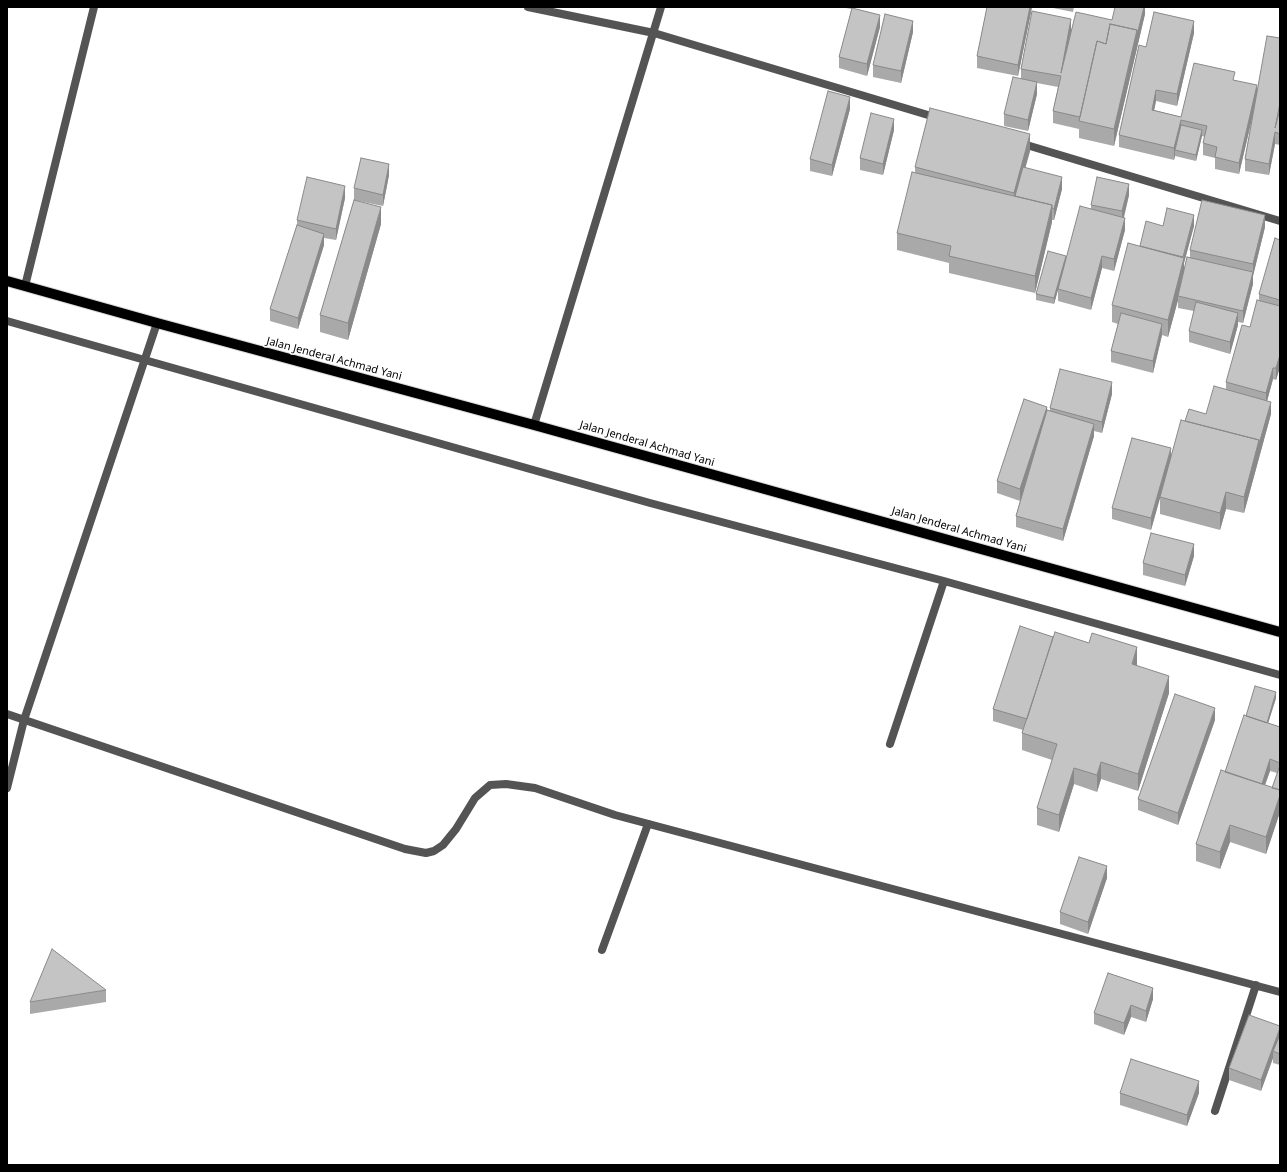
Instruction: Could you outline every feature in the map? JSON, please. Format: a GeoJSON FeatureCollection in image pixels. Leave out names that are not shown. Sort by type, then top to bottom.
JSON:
{"type":"FeatureCollection","features":[{"type":"Feature","properties":{"kind":"main road","name":"Jalan Jenderal Achmad Yani"},"geometry":{"type":"LineString","coordinates":[[7,281],[156,323],[534,424],[1280,632]]}},
{"type":"Feature","properties":{"kind":"street"},"geometry":{"type":"LineString","coordinates":[[25,286],[94,7]]}},
{"type":"Feature","properties":{"kind":"street"},"geometry":{"type":"LineString","coordinates":[[528,7],[654,33],[944,120]]}},
{"type":"Feature","properties":{"kind":"street"},"geometry":{"type":"LineString","coordinates":[[534,424],[661,7]]}},
{"type":"Feature","properties":{"kind":"street"},"geometry":{"type":"LineString","coordinates":[[1013,141],[1280,221]]}},
{"type":"Feature","properties":{"kind":"street"},"geometry":{"type":"LineString","coordinates":[[7,321],[650,503],[944,580],[1280,675]]}},
{"type":"Feature","properties":{"kind":"street"},"geometry":{"type":"LineString","coordinates":[[7,788],[24,720],[156,323]]}},
{"type":"Feature","properties":{"kind":"street"},"geometry":{"type":"LineString","coordinates":[[890,744],[944,580]]}},
{"type":"Feature","properties":{"kind":"street"},"geometry":{"type":"LineString","coordinates":[[7,714],[405,849],[426,853],[434,851],[443,845],[456,829],[475,798],[490,785],[506,784],[535,788],[615,815],[1280,992]]}},
{"type":"Feature","properties":{"kind":"street"},"geometry":{"type":"LineString","coordinates":[[602,950],[648,824]]}},
{"type":"Feature","properties":{"kind":"street"},"geometry":{"type":"LineString","coordinates":[[1215,1111],[1256,985]]}},
{"type":"Feature","properties":{"kind":"building"},"geometry":{"type":"Polygon","coordinates":[[[987,7],[1030,7],[1018,65],[977,56],[987,7]]]}},
{"type":"Feature","properties":{"kind":"building"},"geometry":{"type":"Polygon","coordinates":[[[1115,7],[1144,7],[1137,35],[1137,30],[1110,24],[1106,44],[1097,41],[1080,117],[1053,111],[1061,76],[1021,69],[1032,11],[1071,19],[1061,73],[1076,12],[1112,20],[1115,7]]]}},
{"type":"Feature","properties":{"kind":"building"},"geometry":{"type":"Polygon","coordinates":[[[852,8],[880,15],[867,64],[839,57],[852,8]]]}},
{"type":"Feature","properties":{"kind":"building"},"geometry":{"type":"Polygon","coordinates":[[[1154,12],[1194,21],[1177,94],[1156,90],[1152,110],[1181,117],[1194,63],[1235,72],[1233,80],[1257,85],[1239,163],[1215,157],[1217,147],[1203,143],[1207,126],[1181,120],[1174,148],[1119,135],[1139,45],[1146,47],[1154,12]]]}},
{"type":"Feature","properties":{"kind":"building"},"geometry":{"type":"Polygon","coordinates":[[[885,14],[913,21],[901,71],[873,65],[885,14]]]}},
{"type":"Feature","properties":{"kind":"building"},"geometry":{"type":"Polygon","coordinates":[[[1110,24],[1137,30],[1114,129],[1079,121],[1097,41],[1106,44],[1110,24]]]}},
{"type":"Feature","properties":{"kind":"building"},"geometry":{"type":"Polygon","coordinates":[[[1267,36],[1280,38],[1280,103],[1275,128],[1280,109],[1280,134],[1275,132],[1269,164],[1245,159],[1267,36]]]}},
{"type":"Feature","properties":{"kind":"building"},"geometry":{"type":"Polygon","coordinates":[[[1013,77],[1037,82],[1028,120],[1004,114],[1013,77]]]}},
{"type":"Feature","properties":{"kind":"building"},"geometry":{"type":"Polygon","coordinates":[[[828,91],[850,97],[832,165],[810,159],[828,91]]]}},
{"type":"Feature","properties":{"kind":"building"},"geometry":{"type":"Polygon","coordinates":[[[930,108],[1030,134],[1014,193],[915,167],[930,108]]]}},
{"type":"Feature","properties":{"kind":"building"},"geometry":{"type":"Polygon","coordinates":[[[871,113],[894,119],[883,164],[860,158],[871,113]]]}},
{"type":"Feature","properties":{"kind":"building"},"geometry":{"type":"Polygon","coordinates":[[[1181,125],[1202,130],[1196,155],[1175,150],[1181,125]]]}},
{"type":"Feature","properties":{"kind":"building"},"geometry":{"type":"Polygon","coordinates":[[[361,158],[389,164],[383,195],[354,188],[361,158]]]}},
{"type":"Feature","properties":{"kind":"building"},"geometry":{"type":"Polygon","coordinates":[[[1023,167],[1062,177],[1054,209],[1052,208],[1052,205],[1015,196],[1023,167]]]}},
{"type":"Feature","properties":{"kind":"building"},"geometry":{"type":"Polygon","coordinates":[[[912,172],[1052,205],[1035,276],[949,256],[951,246],[897,233],[912,172]]]}},
{"type":"Feature","properties":{"kind":"building"},"geometry":{"type":"Polygon","coordinates":[[[307,177],[345,186],[336,229],[297,220],[307,177]]]}},
{"type":"Feature","properties":{"kind":"building"},"geometry":{"type":"Polygon","coordinates":[[[1097,177],[1129,184],[1122,211],[1091,205],[1097,177]]]}},
{"type":"Feature","properties":{"kind":"building"},"geometry":{"type":"Polygon","coordinates":[[[354,200],[381,207],[348,323],[320,315],[354,200]]]}},
{"type":"Feature","properties":{"kind":"building"},"geometry":{"type":"Polygon","coordinates":[[[1202,200],[1265,215],[1253,264],[1190,250],[1202,200]]]}},
{"type":"Feature","properties":{"kind":"building"},"geometry":{"type":"Polygon","coordinates":[[[1080,206],[1125,218],[1114,259],[1102,256],[1091,298],[1058,289],[1080,206]]]}},
{"type":"Feature","properties":{"kind":"building"},"geometry":{"type":"Polygon","coordinates":[[[1167,208],[1194,215],[1183,257],[1140,246],[1146,221],[1163,226],[1167,208]]]}},
{"type":"Feature","properties":{"kind":"building"},"geometry":{"type":"Polygon","coordinates":[[[297,225],[324,234],[298,318],[270,309],[297,225]]]}},
{"type":"Feature","properties":{"kind":"building"},"geometry":{"type":"Polygon","coordinates":[[[1275,238],[1280,240],[1280,300],[1259,294],[1275,238]]]}},
{"type":"Feature","properties":{"kind":"building"},"geometry":{"type":"Polygon","coordinates":[[[1128,243],[1184,258],[1168,320],[1112,305],[1128,243]]]}},
{"type":"Feature","properties":{"kind":"building"},"geometry":{"type":"Polygon","coordinates":[[[1048,251],[1066,256],[1054,298],[1036,294],[1048,251]]]}},
{"type":"Feature","properties":{"kind":"building"},"geometry":{"type":"Polygon","coordinates":[[[1187,257],[1253,272],[1243,311],[1178,296],[1187,257]]]}},
{"type":"Feature","properties":{"kind":"building"},"geometry":{"type":"Polygon","coordinates":[[[1257,300],[1280,306],[1280,355],[1276,368],[1273,368],[1266,393],[1226,382],[1242,325],[1250,327],[1257,300]]]}},
{"type":"Feature","properties":{"kind":"building"},"geometry":{"type":"Polygon","coordinates":[[[1196,302],[1238,313],[1230,342],[1189,331],[1196,302]]]}},
{"type":"Feature","properties":{"kind":"building"},"geometry":{"type":"Polygon","coordinates":[[[1121,313],[1162,324],[1153,361],[1111,351],[1121,313]]]}},
{"type":"Feature","properties":{"kind":"building"},"geometry":{"type":"Polygon","coordinates":[[[1060,369],[1112,382],[1102,422],[1050,408],[1060,369]]]}},
{"type":"Feature","properties":{"kind":"building"},"geometry":{"type":"Polygon","coordinates":[[[1214,386],[1271,402],[1259,444],[1259,440],[1185,421],[1189,409],[1206,414],[1214,386]]]}},
{"type":"Feature","properties":{"kind":"building"},"geometry":{"type":"Polygon","coordinates":[[[1024,399],[1047,407],[1020,489],[997,481],[1024,399]]]}},
{"type":"Feature","properties":{"kind":"building"},"geometry":{"type":"Polygon","coordinates":[[[1047,410],[1094,424],[1063,529],[1016,516],[1047,410]]]}},
{"type":"Feature","properties":{"kind":"building"},"geometry":{"type":"Polygon","coordinates":[[[1181,420],[1259,440],[1244,497],[1226,492],[1220,513],[1160,497],[1181,420]]]}},
{"type":"Feature","properties":{"kind":"building"},"geometry":{"type":"Polygon","coordinates":[[[1132,438],[1171,448],[1151,518],[1112,508],[1132,438]]]}},
{"type":"Feature","properties":{"kind":"building"},"geometry":{"type":"Polygon","coordinates":[[[1151,533],[1194,544],[1185,575],[1143,563],[1151,533]]]}},
{"type":"Feature","properties":{"kind":"building"},"geometry":{"type":"Polygon","coordinates":[[[1020,626],[1053,637],[1027,719],[993,709],[1020,626]]]}},
{"type":"Feature","properties":{"kind":"building"},"geometry":{"type":"Polygon","coordinates":[[[1055,632],[1089,643],[1092,633],[1137,647],[1132,664],[1169,676],[1138,774],[1101,762],[1097,775],[1074,768],[1059,815],[1037,808],[1057,744],[1022,733],[1055,632]]]}},
{"type":"Feature","properties":{"kind":"building"},"geometry":{"type":"Polygon","coordinates":[[[1255,686],[1276,692],[1267,723],[1246,716],[1255,686]]]}},
{"type":"Feature","properties":{"kind":"building"},"geometry":{"type":"Polygon","coordinates":[[[1175,694],[1215,708],[1178,813],[1138,799],[1175,694]]]}},
{"type":"Feature","properties":{"kind":"building"},"geometry":{"type":"Polygon","coordinates":[[[1244,715],[1280,727],[1280,763],[1270,759],[1262,784],[1225,772],[1244,715]]]}},
{"type":"Feature","properties":{"kind":"building"},"geometry":{"type":"Polygon","coordinates":[[[1279,768],[1280,769],[1280,790],[1272,788],[1279,768]]]}},
{"type":"Feature","properties":{"kind":"building"},"geometry":{"type":"Polygon","coordinates":[[[1221,770],[1280,790],[1280,795],[1266,837],[1230,825],[1220,852],[1196,844],[1221,770]]]}},
{"type":"Feature","properties":{"kind":"building"},"geometry":{"type":"Polygon","coordinates":[[[1079,857],[1107,866],[1088,922],[1060,912],[1079,857]]]}},
{"type":"Feature","properties":{"kind":"building"},"geometry":{"type":"Polygon","coordinates":[[[52,949],[106,990],[30,1002],[52,949]]]}},
{"type":"Feature","properties":{"kind":"building"},"geometry":{"type":"Polygon","coordinates":[[[1108,973],[1153,988],[1146,1011],[1131,1005],[1124,1023],[1094,1013],[1108,973]]]}},
{"type":"Feature","properties":{"kind":"building"},"geometry":{"type":"Polygon","coordinates":[[[1249,1015],[1280,1026],[1261,1080],[1229,1068],[1249,1015]]]}},
{"type":"Feature","properties":{"kind":"building"},"geometry":{"type":"Polygon","coordinates":[[[1280,1035],[1280,1054],[1273,1051],[1280,1035]]]}},
{"type":"Feature","properties":{"kind":"building"},"geometry":{"type":"Polygon","coordinates":[[[1131,1059],[1199,1081],[1187,1115],[1120,1093],[1131,1059]]]}}]}
